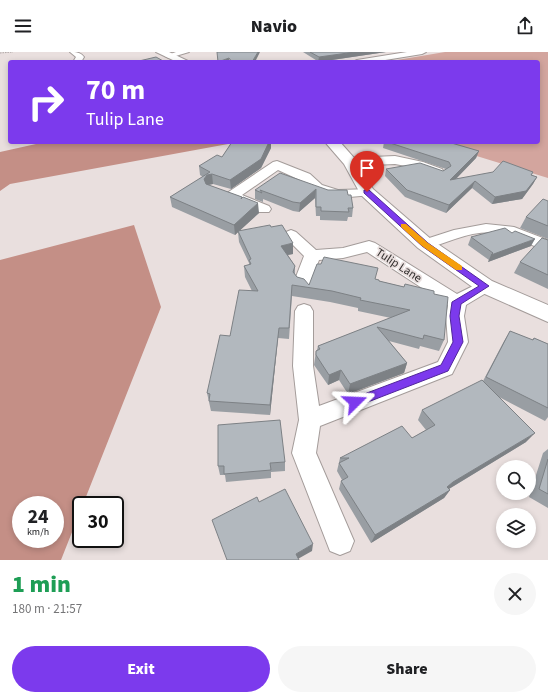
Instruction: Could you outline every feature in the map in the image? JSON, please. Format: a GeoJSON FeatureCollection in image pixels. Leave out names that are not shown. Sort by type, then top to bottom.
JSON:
{"type":"FeatureCollection","features":[{"type":"Feature","properties":{"kind":"street"},"geometry":{"type":"LineString","coordinates":[[74,52],[80,57],[78,60]]}},
{"type":"Feature","properties":{"kind":"street"},"geometry":{"type":"LineString","coordinates":[[165,54],[186,52]]}},
{"type":"Feature","properties":{"kind":"street"},"geometry":{"type":"LineString","coordinates":[[370,60],[422,52]]}},
{"type":"Feature","properties":{"kind":"street"},"geometry":{"type":"LineString","coordinates":[[165,54],[181,60]]}},
{"type":"Feature","properties":{"kind":"street"},"geometry":{"type":"LineString","coordinates":[[334,144],[350,162],[367,192],[425,244],[485,286],[548,314]]}},
{"type":"Feature","properties":{"kind":"street"},"geometry":{"type":"LineString","coordinates":[[232,196],[277,166],[284,152]]}},
{"type":"Feature","properties":{"kind":"street"},"geometry":{"type":"LineString","coordinates":[[350,162],[395,160],[419,165],[441,173]]}},
{"type":"Feature","properties":{"kind":"street"},"geometry":{"type":"LineString","coordinates":[[277,166],[305,177],[317,188],[338,194],[367,192]]}},
{"type":"Feature","properties":{"kind":"street"},"geometry":{"type":"LineString","coordinates":[[219,191],[264,209]]}},
{"type":"Feature","properties":{"kind":"street"},"geometry":{"type":"LineString","coordinates":[[425,244],[472,230],[496,228],[516,233],[548,246]]}},
{"type":"Feature","properties":{"kind":"street"},"geometry":{"type":"LineString","coordinates":[[291,235],[312,255],[303,282]]}},
{"type":"Feature","properties":{"kind":"street","name":"Tulip Lane"},"geometry":{"type":"LineString","coordinates":[[312,255],[343,253],[369,246],[457,302]]}},
{"type":"Feature","properties":{"kind":"street"},"geometry":{"type":"LineString","coordinates":[[310,420],[445,368],[458,342],[455,316],[457,302],[485,286]]}},
{"type":"Feature","properties":{"kind":"street"},"geometry":{"type":"LineString","coordinates":[[304,311],[304,366],[310,420],[304,454],[340,541]]}},
{"type":"Feature","properties":{"kind":"path"},"geometry":{"type":"LineString","coordinates":[[0,53],[13,52]]}},
{"type":"Feature","properties":{"kind":"shaded area"},"geometry":{"type":"Polygon","coordinates":[[[445,52],[548,52],[548,178],[438,144],[540,144],[540,60],[397,60],[445,52]]]}},
{"type":"Feature","properties":{"kind":"shaded area"},"geometry":{"type":"Polygon","coordinates":[[[36,144],[228,144],[10,184],[0,191],[0,152],[36,144]]]}},
{"type":"Feature","properties":{"kind":"shaded area"},"geometry":{"type":"Polygon","coordinates":[[[134,225],[161,307],[86,496],[72,496],[72,532],[61,560],[0,560],[0,260],[134,225]]]}},
{"type":"Feature","properties":{"kind":"building"},"geometry":{"type":"Polygon","coordinates":[[[217,52],[258,52],[253,60],[230,60],[229,58],[218,60],[217,52]]]}},
{"type":"Feature","properties":{"kind":"building"},"geometry":{"type":"Polygon","coordinates":[[[310,52],[355,52],[319,57],[310,52]]]}},
{"type":"Feature","properties":{"kind":"building"},"geometry":{"type":"Polygon","coordinates":[[[156,57],[161,60],[143,60],[156,57]]]}},
{"type":"Feature","properties":{"kind":"building"},"geometry":{"type":"Polygon","coordinates":[[[231,144],[268,144],[261,159],[230,180],[212,174],[207,175],[204,179],[206,184],[242,197],[241,199],[243,197],[258,203],[234,225],[170,197],[210,172],[199,166],[217,155],[222,157],[231,144]]]}},
{"type":"Feature","properties":{"kind":"building"},"geometry":{"type":"Polygon","coordinates":[[[393,144],[455,144],[479,151],[450,180],[493,172],[503,161],[533,172],[531,175],[537,177],[526,191],[495,197],[475,181],[449,205],[407,190],[386,169],[420,163],[443,171],[451,166],[449,162],[393,144]]]}},
{"type":"Feature","properties":{"kind":"building"},"geometry":{"type":"Polygon","coordinates":[[[280,173],[328,190],[347,190],[348,195],[351,195],[353,208],[348,208],[349,212],[321,211],[321,207],[316,207],[316,189],[300,203],[293,202],[260,190],[262,193],[255,190],[280,173]]]}},
{"type":"Feature","properties":{"kind":"building"},"geometry":{"type":"Polygon","coordinates":[[[543,199],[548,201],[548,226],[526,217],[543,199]]]}},
{"type":"Feature","properties":{"kind":"building"},"geometry":{"type":"Polygon","coordinates":[[[270,225],[271,227],[282,225],[293,243],[281,246],[295,266],[293,272],[297,277],[304,279],[309,285],[317,264],[321,264],[324,257],[378,268],[375,279],[379,281],[404,287],[405,284],[434,291],[434,294],[448,297],[444,340],[424,335],[423,339],[377,327],[407,363],[350,384],[341,370],[329,375],[316,355],[316,351],[320,349],[318,346],[410,310],[360,300],[361,298],[332,291],[292,285],[289,328],[279,328],[270,405],[209,401],[210,394],[207,393],[220,335],[230,336],[239,290],[258,291],[244,266],[251,264],[249,260],[251,259],[238,231],[270,225]]]}},
{"type":"Feature","properties":{"kind":"building"},"geometry":{"type":"Polygon","coordinates":[[[505,228],[512,233],[515,231],[535,239],[491,255],[493,253],[471,237],[505,228]]]}},
{"type":"Feature","properties":{"kind":"building"},"geometry":{"type":"Polygon","coordinates":[[[542,238],[548,240],[548,275],[520,262],[542,238]]]}},
{"type":"Feature","properties":{"kind":"building"},"geometry":{"type":"Polygon","coordinates":[[[510,331],[548,344],[548,408],[486,377],[510,331]]]}},
{"type":"Feature","properties":{"kind":"building"},"geometry":{"type":"Polygon","coordinates":[[[482,380],[535,433],[453,482],[447,487],[450,490],[375,535],[341,481],[348,477],[339,463],[349,458],[340,458],[402,426],[412,438],[435,425],[422,410],[482,380]]]}},
{"type":"Feature","properties":{"kind":"building"},"geometry":{"type":"Polygon","coordinates":[[[280,420],[285,462],[270,463],[271,470],[224,474],[224,466],[218,466],[218,425],[280,420]]]}},
{"type":"Feature","properties":{"kind":"building"},"geometry":{"type":"Polygon","coordinates":[[[548,459],[548,494],[539,489],[548,459]]]}},
{"type":"Feature","properties":{"kind":"building"},"geometry":{"type":"Polygon","coordinates":[[[285,489],[313,544],[296,554],[299,560],[227,560],[212,520],[257,497],[259,502],[285,489]]]}},
{"type":"Feature","properties":{"kind":"slow traffic"},"geometry":{"type":"LineString","coordinates":[[404,225],[425,244],[459,268]]}},
{"type":"Feature","properties":{"kind":"route"},"geometry":{"type":"LineString","coordinates":[[355,402],[445,368],[458,342],[455,316],[457,302],[485,286],[425,244],[367,192]]}}]}
